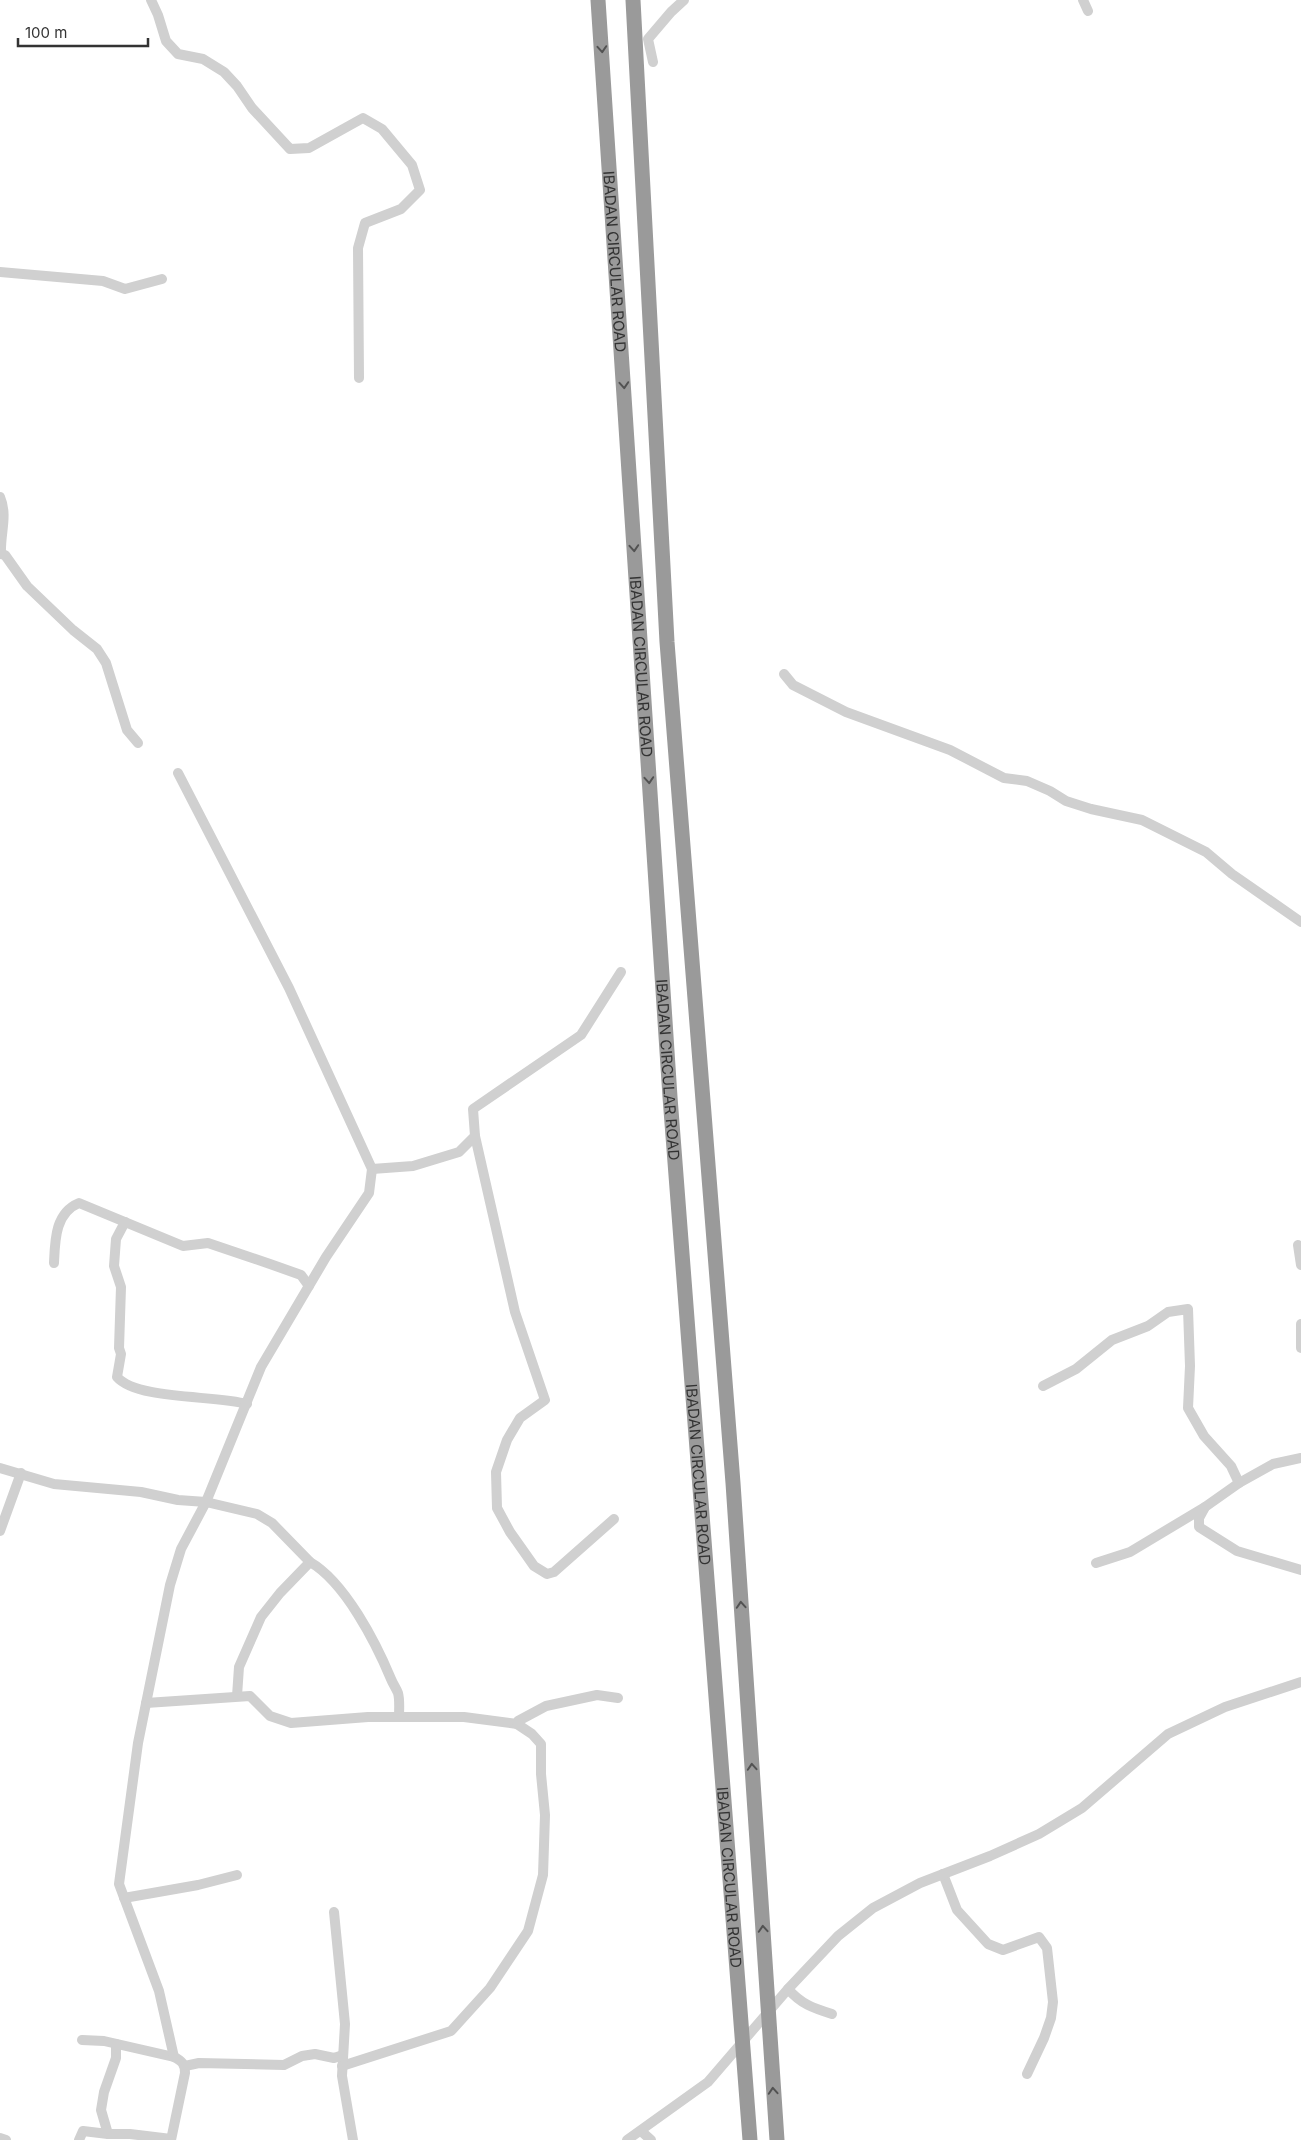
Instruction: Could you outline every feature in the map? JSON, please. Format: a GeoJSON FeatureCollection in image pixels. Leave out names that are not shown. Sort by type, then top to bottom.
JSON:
{"type":"FeatureCollection","features":[{"type":"Feature","properties":{"kind":"highway","name":"IBADAN CIRCULAR ROAD"},"geometry":{"type":"LineString","coordinates":[[598,0],[669,1087],[750,2140]]}},
{"type":"Feature","properties":{"kind":"highway","name":"IBADAN CIRCULAR ROAD"},"geometry":{"type":"LineString","coordinates":[[633,0],[667,642],[733,1483],[777,2140]]}},
{"type":"Feature","properties":{"kind":"street"},"geometry":{"type":"LineString","coordinates":[[151,0],[158,14],[166,41],[178,54],[203,59],[224,72],[238,86],[252,108],[290,148],[309,148],[363,118],[382,129],[412,165],[420,190],[401,209],[366,223],[358,248],[359,378]]}},
{"type":"Feature","properties":{"kind":"street"},"geometry":{"type":"LineString","coordinates":[[653,62],[648,38],[670,12],[684,0]]}},
{"type":"Feature","properties":{"kind":"street"},"geometry":{"type":"LineString","coordinates":[[1083,0],[1088,11]]}},
{"type":"Feature","properties":{"kind":"street"},"geometry":{"type":"LineString","coordinates":[[0,272],[103,281],[125,289],[162,279]]}},
{"type":"Feature","properties":{"kind":"street"},"geometry":{"type":"LineString","coordinates":[[0,497],[4,508],[1,554],[3,558],[27,586],[73,630],[97,649],[106,663],[127,730],[138,744]]}},
{"type":"Feature","properties":{"kind":"street"},"geometry":{"type":"LineString","coordinates":[[784,674],[793,685],[846,712],[950,750],[1004,778],[1027,781],[1050,791],[1066,801],[1091,809],[1142,820],[1151,824],[1206,852],[1232,874],[1301,922]]}},
{"type":"Feature","properties":{"kind":"street"},"geometry":{"type":"LineString","coordinates":[[174,2057],[160,1991],[119,1884],[138,1743],[170,1585],[181,1549],[206,1502],[260,1367],[369,1193],[372,1169],[289,988],[178,774]]}},
{"type":"Feature","properties":{"kind":"street"},"geometry":{"type":"LineString","coordinates":[[614,1519],[554,1572],[547,1574],[534,1566],[510,1532],[497,1508],[496,1472],[507,1440],[520,1418],[545,1400],[515,1312],[475,1136],[473,1110],[581,1035],[621,972]]}},
{"type":"Feature","properties":{"kind":"street"},"geometry":{"type":"LineString","coordinates":[[372,1169],[413,1166],[459,1152],[475,1136]]}},
{"type":"Feature","properties":{"kind":"street"},"geometry":{"type":"LineString","coordinates":[[54,1263],[55,1238],[59,1222],[71,1206],[79,1203],[183,1246],[208,1242],[232,1250],[301,1275],[309,1286]]}},
{"type":"Feature","properties":{"kind":"street"},"geometry":{"type":"LineString","coordinates":[[125,1222],[116,1239],[114,1266],[121,1287],[120,1354],[117,1377],[123,1384],[140,1390],[230,1400],[246,1404]]}},
{"type":"Feature","properties":{"kind":"street"},"geometry":{"type":"LineString","coordinates":[[1298,1245],[1301,1265]]}},
{"type":"Feature","properties":{"kind":"street"},"geometry":{"type":"LineString","coordinates":[[1043,1386],[1076,1369],[1112,1340],[1148,1326],[1168,1312],[1188,1308],[1190,1366],[1188,1408],[1204,1436],[1231,1466],[1239,1483]]}},
{"type":"Feature","properties":{"kind":"street"},"geometry":{"type":"LineString","coordinates":[[1301,1324],[1301,1348]]}},
{"type":"Feature","properties":{"kind":"street"},"geometry":{"type":"LineString","coordinates":[[1096,1563],[1130,1552],[1206,1507],[1239,1483],[1273,1464],[1301,1458]]}},
{"type":"Feature","properties":{"kind":"street"},"geometry":{"type":"LineString","coordinates":[[0,1468],[54,1484],[114,1489],[206,1502],[257,1514],[272,1523],[343,1594],[364,1624],[398,1694],[399,1717]]}},
{"type":"Feature","properties":{"kind":"street"},"geometry":{"type":"LineString","coordinates":[[0,1531],[21,1473]]}},
{"type":"Feature","properties":{"kind":"street"},"geometry":{"type":"LineString","coordinates":[[1206,1507],[1199,1518],[1199,1526],[1237,1551],[1301,1570]]}},
{"type":"Feature","properties":{"kind":"street"},"geometry":{"type":"LineString","coordinates":[[237,1696],[239,1667],[261,1617],[280,1593],[310,1562]]}},
{"type":"Feature","properties":{"kind":"street"},"geometry":{"type":"LineString","coordinates":[[627,2140],[708,2082],[788,1989],[838,1936],[873,1908],[920,1883],[990,1856],[1039,1834],[1082,1808],[1168,1734],[1225,1707],[1301,1682]]}},
{"type":"Feature","properties":{"kind":"street"},"geometry":{"type":"LineString","coordinates":[[517,1724],[518,1721],[546,1706],[597,1695],[618,1698]]}},
{"type":"Feature","properties":{"kind":"street"},"geometry":{"type":"LineString","coordinates":[[146,1703],[250,1696],[270,1716],[291,1723],[368,1716],[464,1717],[517,1724],[532,1734],[541,1744],[541,1774],[545,1815],[543,1876],[528,1931],[490,1988],[451,2031],[342,2066]]}},
{"type":"Feature","properties":{"kind":"street"},"geometry":{"type":"LineString","coordinates":[[943,1874],[957,1910],[988,1944],[1003,1950],[1039,1937],[1047,1948],[1053,2002],[1051,2018],[1027,2074]]}},
{"type":"Feature","properties":{"kind":"street"},"geometry":{"type":"LineString","coordinates":[[124,1898],[198,1885],[237,1875]]}},
{"type":"Feature","properties":{"kind":"street"},"geometry":{"type":"LineString","coordinates":[[334,1912],[345,2024],[342,2076],[354,2140]]}},
{"type":"Feature","properties":{"kind":"street"},"geometry":{"type":"LineString","coordinates":[[788,1989],[807,2006],[832,2014]]}},
{"type":"Feature","properties":{"kind":"street"},"geometry":{"type":"LineString","coordinates":[[79,2140],[83,2131],[171,2139],[185,2066],[182,2061],[174,2057],[104,2041],[82,2040]]}},
{"type":"Feature","properties":{"kind":"street"},"geometry":{"type":"LineString","coordinates":[[108,2134],[101,2110],[104,2092],[116,2058],[116,2044]]}},
{"type":"Feature","properties":{"kind":"street"},"geometry":{"type":"LineString","coordinates":[[185,2066],[199,2063],[284,2065],[302,2056],[315,2054],[334,2058],[343,2055]]}},
{"type":"Feature","properties":{"kind":"street"},"geometry":{"type":"LineString","coordinates":[[640,2130],[651,2140]]}},
{"type":"Feature","properties":{"kind":"street"},"geometry":{"type":"LineString","coordinates":[[0,2138],[6,2140]]}}]}
